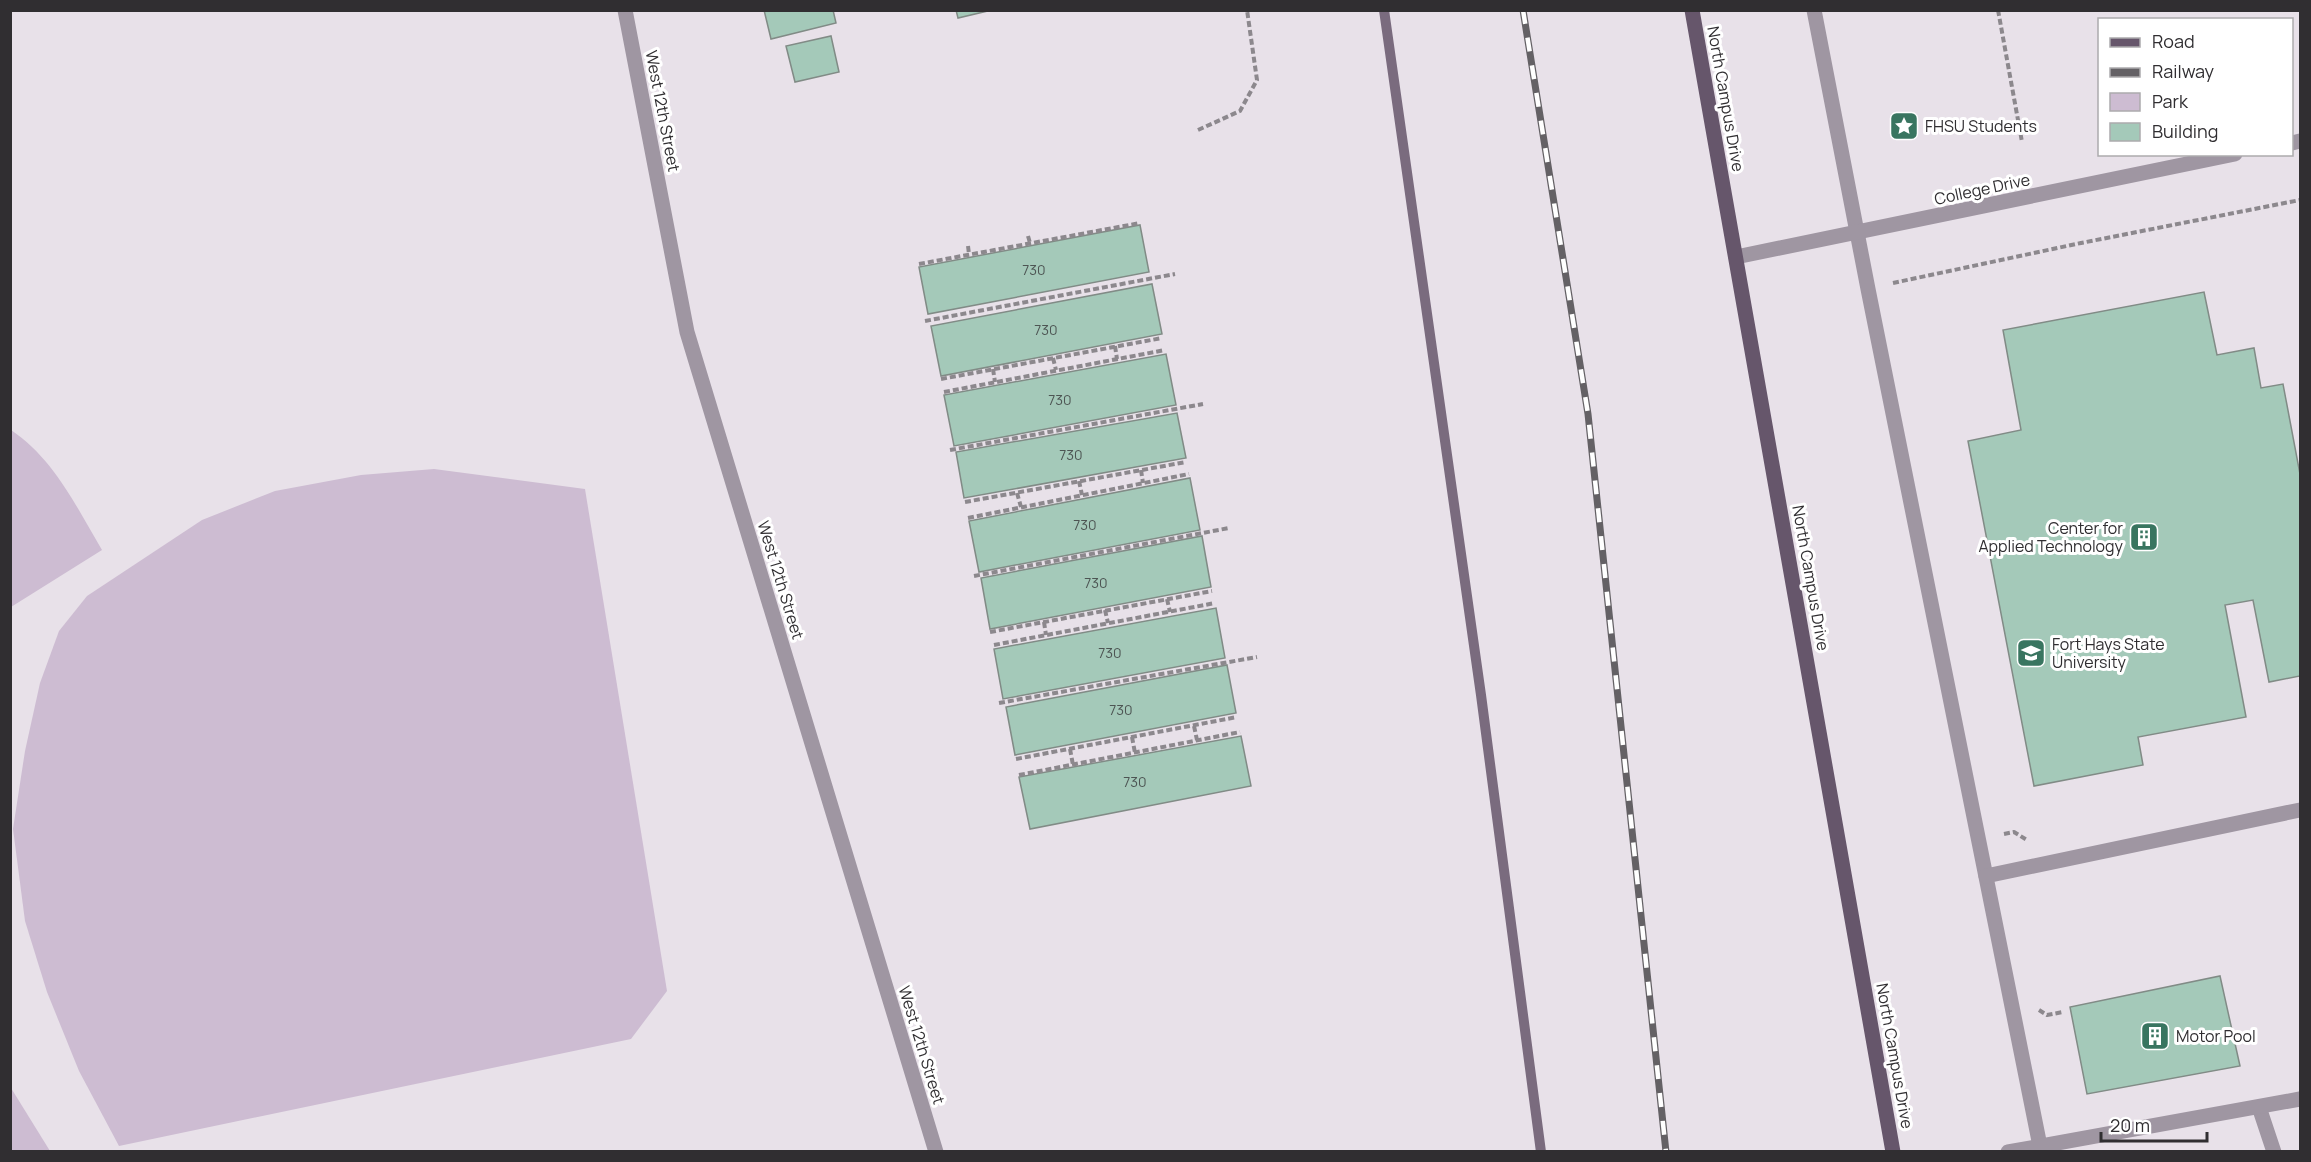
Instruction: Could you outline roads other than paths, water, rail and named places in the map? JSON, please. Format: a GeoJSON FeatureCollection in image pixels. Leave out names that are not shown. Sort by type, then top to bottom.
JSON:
{"type":"FeatureCollection","features":[{"type":"Feature","properties":{"kind":"main road","name":"North Campus Drive"},"geometry":{"type":"LineString","coordinates":[[1692,10],[1893,1152]]}},
{"type":"Feature","properties":{"kind":"street","name":"West 12th Street"},"geometry":{"type":"LineString","coordinates":[[625,10],[687,332],[936,1152]]}},
{"type":"Feature","properties":{"kind":"street"},"geometry":{"type":"LineString","coordinates":[[1814,10],[2040,1146]]}},
{"type":"Feature","properties":{"kind":"street","name":"College Drive"},"geometry":{"type":"LineString","coordinates":[[1736,257],[2225,156]]}},
{"type":"Feature","properties":{"kind":"street"},"geometry":{"type":"LineString","coordinates":[[1986,876],[2301,810]]}},
{"type":"Feature","properties":{"kind":"street"},"geometry":{"type":"LineString","coordinates":[[2008,1152],[2301,1099]]}},
{"type":"Feature","properties":{"kind":"street"},"geometry":{"type":"LineString","coordinates":[[2259,1107],[2274,1152]]}},
{"type":"Feature","properties":{"kind":"waterway"},"geometry":{"type":"LineString","coordinates":[[1384,10],[1481,695],[1541,1152]]}},
{"type":"Feature","properties":{"kind":"railway"},"geometry":{"type":"LineString","coordinates":[[1523,10],[1588,414],[1666,1152]]}},
{"type":"Feature","properties":{"kind":"place","name":"FHSU Students"},"geometry":{"type":"Point","coordinates":[1904,126]}},
{"type":"Feature","properties":{"kind":"place","name":"Center for Applied Technology"},"geometry":{"type":"Point","coordinates":[2144,537]}},
{"type":"Feature","properties":{"kind":"place","name":"Fort Hays State University"},"geometry":{"type":"Point","coordinates":[2031,653]}},
{"type":"Feature","properties":{"kind":"place","name":"Motor Pool"},"geometry":{"type":"Point","coordinates":[2155,1036]}}]}
